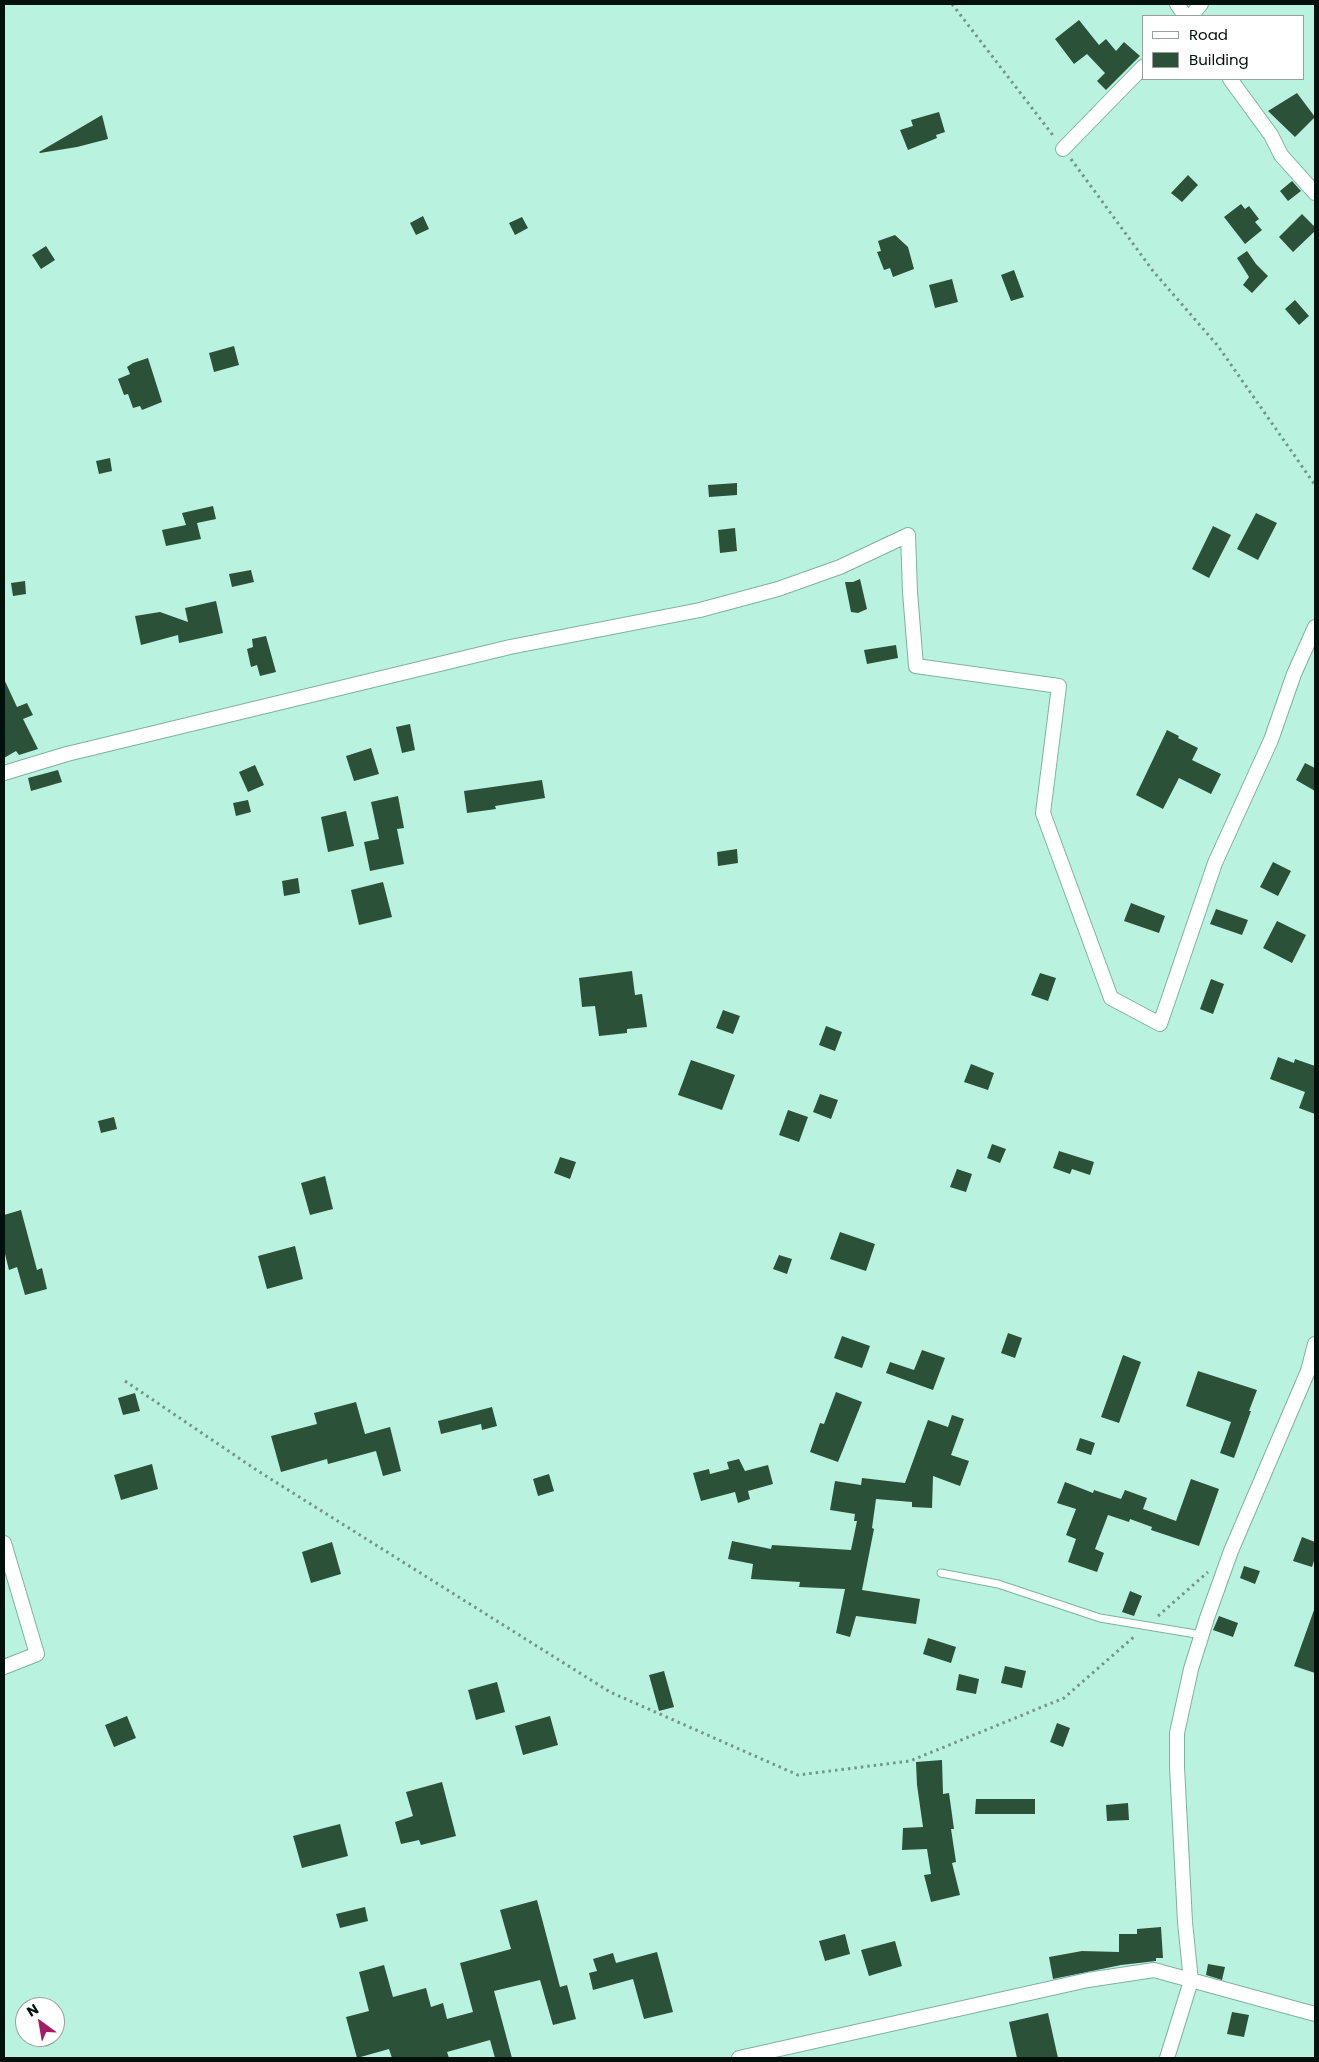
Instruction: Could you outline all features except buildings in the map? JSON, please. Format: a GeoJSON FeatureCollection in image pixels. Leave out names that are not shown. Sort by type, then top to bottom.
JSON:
{"type":"FeatureCollection","features":[{"type":"Feature","properties":{"kind":"street"},"geometry":{"type":"LineString","coordinates":[[1177,4],[1184,15]]}},
{"type":"Feature","properties":{"kind":"street"},"geometry":{"type":"LineString","coordinates":[[1192,15],[1202,4]]}},
{"type":"Feature","properties":{"kind":"street"},"geometry":{"type":"LineString","coordinates":[[1064,149],[1142,68]]}},
{"type":"Feature","properties":{"kind":"street"},"geometry":{"type":"LineString","coordinates":[[1231,80],[1271,135],[1282,155],[1315,193]]}},
{"type":"Feature","properties":{"kind":"street"},"geometry":{"type":"LineString","coordinates":[[4,773],[67,754],[510,646],[700,610],[796,583],[840,567],[908,535],[916,666],[1059,686],[1043,813],[1111,998],[1160,1024],[1216,863],[1272,740],[1294,674],[1315,627]]}},
{"type":"Feature","properties":{"kind":"street"},"geometry":{"type":"LineString","coordinates":[[1167,2058],[1191,1981],[1185,1922],[1177,1733],[1191,1669],[1231,1552],[1308,1371],[1315,1344]]}},
{"type":"Feature","properties":{"kind":"street"},"geometry":{"type":"LineString","coordinates":[[4,1543],[37,1654],[4,1667]]}},
{"type":"Feature","properties":{"kind":"street"},"geometry":{"type":"LineString","coordinates":[[738,2058],[1088,1980],[1154,1970],[1315,2014]]}},
{"type":"Feature","properties":{"kind":"lane"},"geometry":{"type":"LineString","coordinates":[[941,1573],[998,1584],[1100,1618],[1202,1635]]}},
{"type":"Feature","properties":{"kind":"path"},"geometry":{"type":"LineString","coordinates":[[952,4],[988,48],[1153,271],[1218,346],[1315,485]]}},
{"type":"Feature","properties":{"kind":"path"},"geometry":{"type":"LineString","coordinates":[[125,1381],[258,1471],[610,1692],[798,1775],[910,1761],[1064,1698],[1136,1634]]}},
{"type":"Feature","properties":{"kind":"path"},"geometry":{"type":"LineString","coordinates":[[1151,1622],[1209,1571]]}}]}
